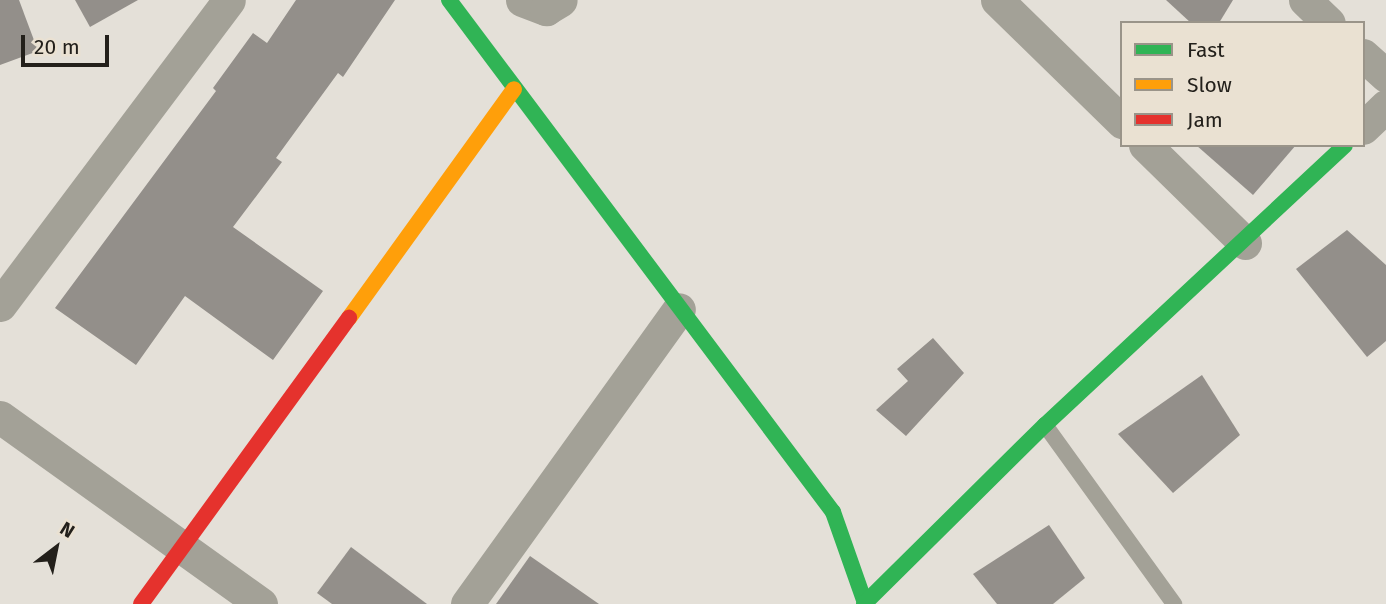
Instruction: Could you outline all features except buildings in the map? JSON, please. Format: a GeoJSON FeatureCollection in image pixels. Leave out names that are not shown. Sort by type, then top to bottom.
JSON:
{"type":"FeatureCollection","features":[{"type":"Feature","properties":{"kind":"street"},"geometry":{"type":"LineString","coordinates":[[0,305],[229,0]]}},
{"type":"Feature","properties":{"kind":"street"},"geometry":{"type":"LineString","coordinates":[[449,0],[833,512],[865,604],[1045,425],[1245,243],[1343,147]]}},
{"type":"Feature","properties":{"kind":"street"},"geometry":{"type":"LineString","coordinates":[[522,0],[546,9],[561,0]]}},
{"type":"Feature","properties":{"kind":"street"},"geometry":{"type":"LineString","coordinates":[[997,0],[1120,120]]}},
{"type":"Feature","properties":{"kind":"street"},"geometry":{"type":"LineString","coordinates":[[1305,0],[1327,21]]}},
{"type":"Feature","properties":{"kind":"street"},"geometry":{"type":"LineString","coordinates":[[1365,56],[1386,76]]}},
{"type":"Feature","properties":{"kind":"street"},"geometry":{"type":"LineString","coordinates":[[141,604],[514,89]]}},
{"type":"Feature","properties":{"kind":"street"},"geometry":{"type":"LineString","coordinates":[[1365,126],[1386,106]]}},
{"type":"Feature","properties":{"kind":"street"},"geometry":{"type":"LineString","coordinates":[[1147,147],[1245,243]]}},
{"type":"Feature","properties":{"kind":"street"},"geometry":{"type":"LineString","coordinates":[[467,604],[679,309]]}},
{"type":"Feature","properties":{"kind":"street"},"geometry":{"type":"LineString","coordinates":[[0,416],[261,604]]}},
{"type":"Feature","properties":{"kind":"lane"},"geometry":{"type":"LineString","coordinates":[[1045,425],[1174,604]]}},
{"type":"Feature","properties":{"kind":"traffic: fast"},"geometry":{"type":"LineString","coordinates":[[449,0],[833,512],[865,603]]}},
{"type":"Feature","properties":{"kind":"traffic: fast"},"geometry":{"type":"LineString","coordinates":[[864,604],[1045,425],[1343,147]]}},
{"type":"Feature","properties":{"kind":"traffic: slow"},"geometry":{"type":"LineString","coordinates":[[349,318],[514,89]]}},
{"type":"Feature","properties":{"kind":"traffic: jam"},"geometry":{"type":"LineString","coordinates":[[141,604],[349,318]]}}]}
